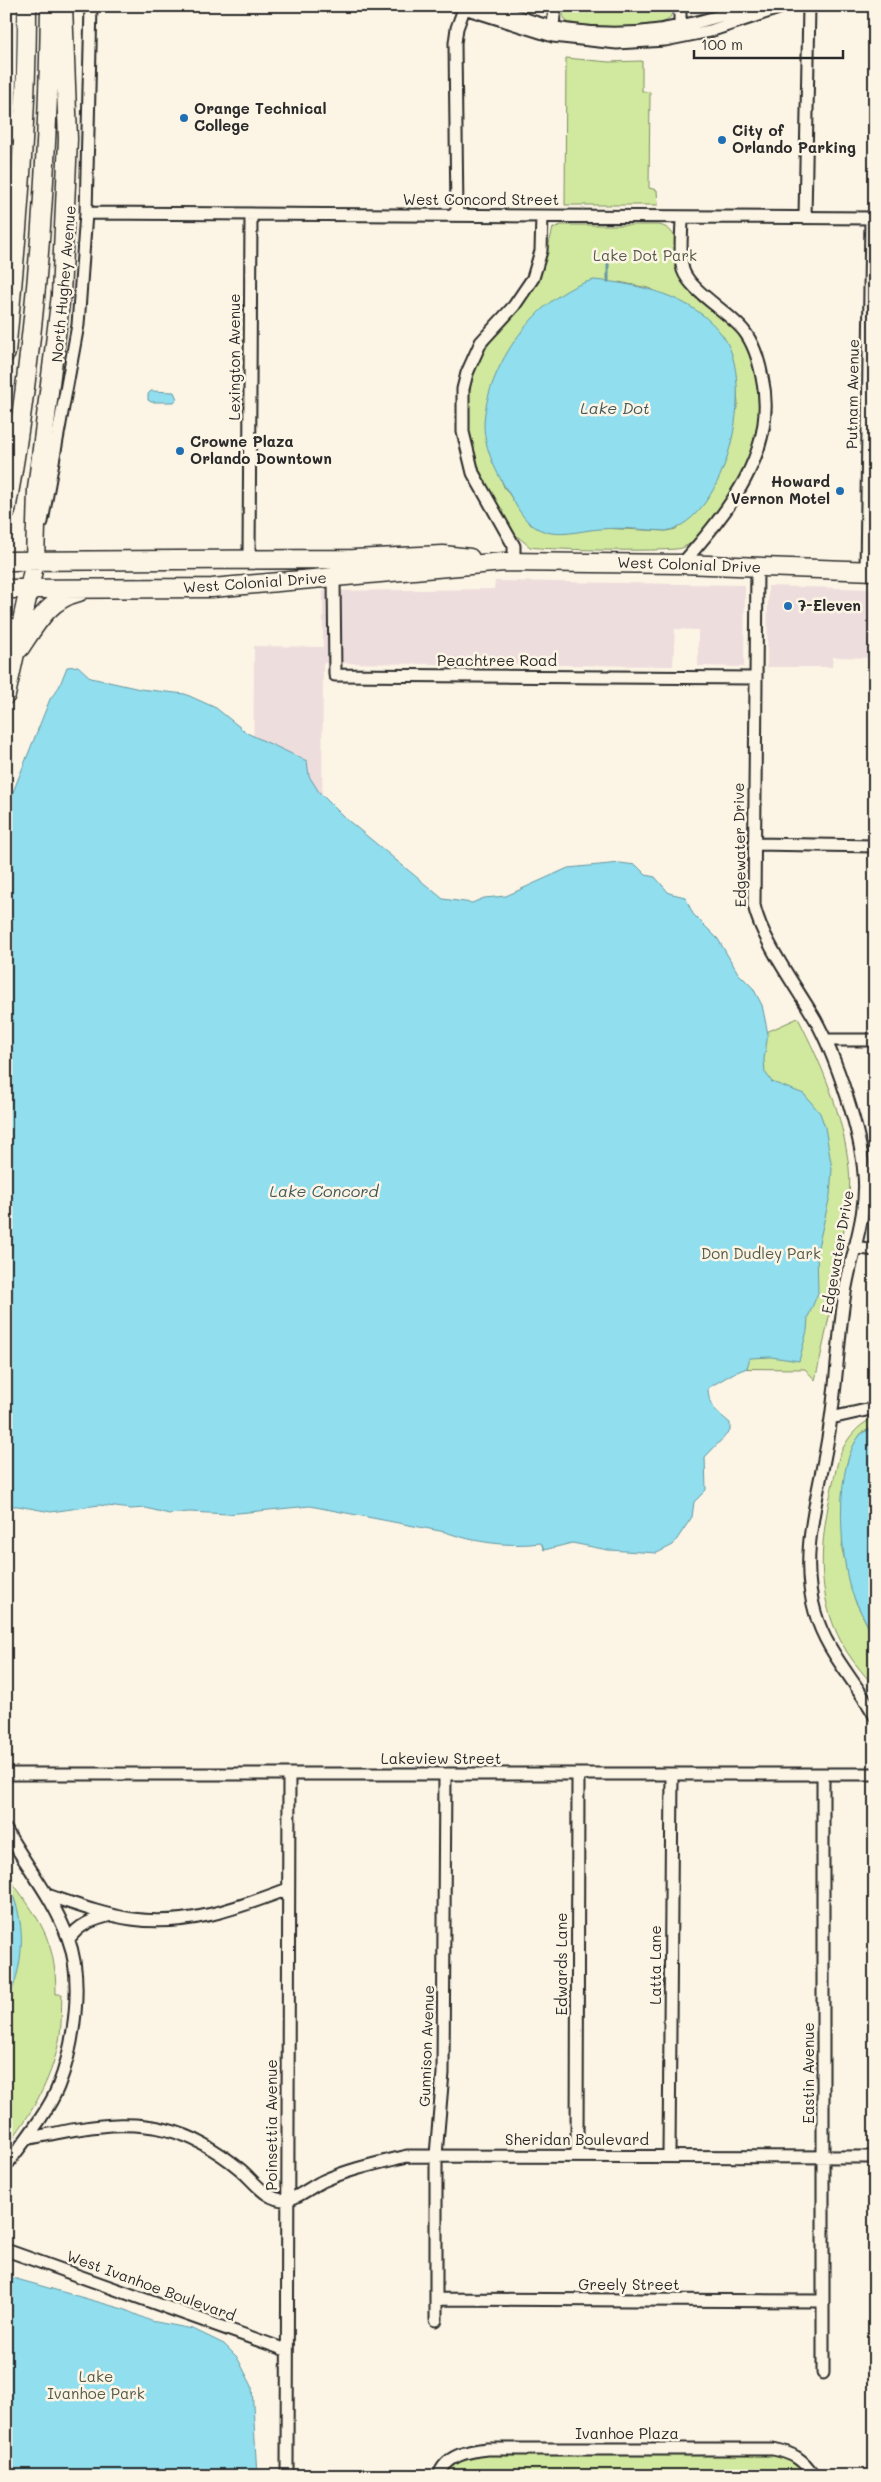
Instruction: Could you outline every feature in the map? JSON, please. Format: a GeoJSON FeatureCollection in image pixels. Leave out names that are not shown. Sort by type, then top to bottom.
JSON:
{"type":"FeatureCollection","features":[{"type":"Feature","properties":{"kind":"highway"},"geometry":{"type":"LineString","coordinates":[[6,134],[8,6]]}},
{"type":"Feature","properties":{"kind":"highway"},"geometry":{"type":"LineString","coordinates":[[6,353],[18,207],[27,51],[27,6]]}},
{"type":"Feature","properties":{"kind":"highway"},"geometry":{"type":"LineString","coordinates":[[6,512],[17,451],[32,329],[42,210],[50,6]]}},
{"type":"Feature","properties":{"kind":"highway"},"geometry":{"type":"LineString","coordinates":[[7,685],[35,560],[37,489],[55,358],[64,258],[68,115],[64,6]]}},
{"type":"Feature","properties":{"kind":"highway","name":"West Colonial Drive"},"geometry":{"type":"LineString","coordinates":[[6,560],[353,559],[443,555],[509,562],[682,564],[870,571]]}},
{"type":"Feature","properties":{"kind":"highway","name":"West Colonial Drive"},"geometry":{"type":"LineString","coordinates":[[6,589],[212,588],[509,562]]}},
{"type":"Feature","properties":{"kind":"highway"},"geometry":{"type":"LineString","coordinates":[[15,654],[50,606],[66,595],[96,588]]}},
{"type":"Feature","properties":{"kind":"street","name":"North Hughey Avenue"},"geometry":{"type":"LineString","coordinates":[[35,560],[66,403],[78,325],[86,213],[91,6]]}},
{"type":"Feature","properties":{"kind":"street"},"geometry":{"type":"LineString","coordinates":[[553,26],[555,6]]}},
{"type":"Feature","properties":{"kind":"street"},"geometry":{"type":"LineString","coordinates":[[680,6],[680,32]]}},
{"type":"Feature","properties":{"kind":"street"},"geometry":{"type":"LineString","coordinates":[[457,215],[455,43],[457,28],[464,7],[520,27],[565,39],[617,43],[680,32],[752,6]]}},
{"type":"Feature","properties":{"kind":"street"},"geometry":{"type":"LineString","coordinates":[[486,7],[567,30],[607,33],[710,31],[785,6]]}},
{"type":"Feature","properties":{"kind":"street"},"geometry":{"type":"LineString","coordinates":[[805,217],[809,6]]}},
{"type":"Feature","properties":{"kind":"street"},"geometry":{"type":"LineString","coordinates":[[520,27],[545,30],[553,26]]}},
{"type":"Feature","properties":{"kind":"street","name":"West Concord Street"},"geometry":{"type":"LineString","coordinates":[[86,213],[873,218]]}},
{"type":"Feature","properties":{"kind":"street","name":"Lexington Avenue"},"geometry":{"type":"LineString","coordinates":[[248,560],[251,214]]}},
{"type":"Feature","properties":{"kind":"street"},"geometry":{"type":"LineString","coordinates":[[509,562],[514,546],[471,466],[463,432],[463,390],[467,373],[481,342],[498,321],[514,306],[532,278],[541,251],[542,216]]}},
{"type":"Feature","properties":{"kind":"street"},"geometry":{"type":"LineString","coordinates":[[682,217],[682,260],[686,278],[745,332],[760,364],[765,405],[760,444],[743,485],[719,521],[682,564]]}},
{"type":"Feature","properties":{"kind":"street","name":"Putnam Avenue"},"geometry":{"type":"LineString","coordinates":[[870,571],[873,218]]}},
{"type":"Feature","properties":{"kind":"street","name":"Edgewater Drive"},"geometry":{"type":"LineString","coordinates":[[757,568],[753,892],[757,916],[826,1040],[850,1113],[863,1164],[865,1193],[845,1294],[832,1418],[809,1544],[810,1589],[817,1619],[827,1644],[873,1712]]}},
{"type":"Feature","properties":{"kind":"street","name":"Peachtree Road"},"geometry":{"type":"LineString","coordinates":[[334,578],[335,675],[755,678]]}},
{"type":"Feature","properties":{"kind":"street"},"geometry":{"type":"LineString","coordinates":[[754,844],[875,846]]}},
{"type":"Feature","properties":{"kind":"street"},"geometry":{"type":"LineString","coordinates":[[826,1040],[875,1040]]}},
{"type":"Feature","properties":{"kind":"street"},"geometry":{"type":"LineString","coordinates":[[854,1247],[875,1250]]}},
{"type":"Feature","properties":{"kind":"street"},"geometry":{"type":"LineString","coordinates":[[832,1418],[875,1408]]}},
{"type":"Feature","properties":{"kind":"street","name":"Lakeview Street"},"geometry":{"type":"LineString","coordinates":[[6,1774],[860,1774],[875,1776]]}},
{"type":"Feature","properties":{"kind":"street","name":"Poinsettia Avenue"},"geometry":{"type":"LineString","coordinates":[[287,2476],[288,1774]]}},
{"type":"Feature","properties":{"kind":"street","name":"Gunnison Avenue"},"geometry":{"type":"LineString","coordinates":[[436,2320],[436,2155],[443,2072],[445,1774]]}},
{"type":"Feature","properties":{"kind":"street","name":"Edwards Lane"},"geometry":{"type":"LineString","coordinates":[[577,2155],[578,1774]]}},
{"type":"Feature","properties":{"kind":"street","name":"Latta Lane"},"geometry":{"type":"LineString","coordinates":[[669,2155],[672,1774]]}},
{"type":"Feature","properties":{"kind":"street","name":"Eastin Avenue"},"geometry":{"type":"LineString","coordinates":[[823,1774],[823,2373]]}},
{"type":"Feature","properties":{"kind":"street"},"geometry":{"type":"LineString","coordinates":[[6,1830],[47,1896],[69,1939],[76,1980],[75,2018],[70,2051],[58,2089],[6,2166]]}},
{"type":"Feature","properties":{"kind":"street"},"geometry":{"type":"LineString","coordinates":[[6,1841],[19,1852]]}},
{"type":"Feature","properties":{"kind":"street"},"geometry":{"type":"LineString","coordinates":[[47,1896],[111,1915],[136,1920],[161,1920],[214,1914],[241,1907],[288,1889]]}},
{"type":"Feature","properties":{"kind":"street"},"geometry":{"type":"LineString","coordinates":[[69,1939],[76,1929],[88,1921],[111,1915]]}},
{"type":"Feature","properties":{"kind":"street"},"geometry":{"type":"LineString","coordinates":[[26,2139],[98,2125],[120,2123],[159,2128],[202,2144],[240,2169],[264,2192],[272,2197],[287,2200]]}},
{"type":"Feature","properties":{"kind":"street","name":"Sheridan Boulevard"},"geometry":{"type":"LineString","coordinates":[[287,2200],[324,2181],[367,2165],[407,2156],[669,2155],[875,2157]]}},
{"type":"Feature","properties":{"kind":"street","name":"West Ivanhoe Boulevard"},"geometry":{"type":"LineString","coordinates":[[6,2250],[286,2350]]}},
{"type":"Feature","properties":{"kind":"street","name":"Greely Street"},"geometry":{"type":"LineString","coordinates":[[436,2299],[822,2301]]}},
{"type":"Feature","properties":{"kind":"street","name":"Ivanhoe Plaza"},"geometry":{"type":"LineString","coordinates":[[439,2476],[452,2458],[466,2452],[497,2449],[773,2449],[792,2453],[806,2463],[814,2476]]}},
{"type":"Feature","properties":{"kind":"shaded area"},"geometry":{"type":"Polygon","coordinates":[[[495,581],[745,585],[744,667],[698,666],[698,630],[675,629],[673,666],[323,663],[322,829],[253,793],[254,646],[323,647],[323,591],[494,589],[495,581]]]}},
{"type":"Feature","properties":{"kind":"shaded area"},"geometry":{"type":"Polygon","coordinates":[[[768,586],[875,589],[875,658],[833,657],[832,667],[767,667],[768,586]]]}},
{"type":"Feature","properties":{"kind":"green space"},"geometry":{"type":"Polygon","coordinates":[[[563,6],[673,6],[673,11],[664,22],[645,26],[587,25],[567,22],[563,16],[563,6]]]}},
{"type":"Feature","properties":{"kind":"green space"},"geometry":{"type":"Polygon","coordinates":[[[566,58],[609,62],[642,61],[642,91],[650,92],[649,188],[657,190],[658,205],[565,205],[566,58]]]}},
{"type":"Feature","properties":{"kind":"green space","name":"Lake Dot Park"},"geometry":{"type":"Polygon","coordinates":[[[561,225],[659,225],[668,228],[676,240],[678,266],[684,283],[725,318],[737,332],[747,348],[754,365],[758,383],[760,420],[752,457],[743,477],[708,526],[696,539],[682,548],[608,550],[530,547],[510,530],[479,469],[468,424],[470,387],[480,358],[499,328],[528,295],[545,260],[553,228],[561,225]],[[619,282],[485,439],[504,487],[531,525],[666,531],[676,529],[699,510],[738,404],[736,378],[731,354],[691,308],[648,288],[619,282]]]}},
{"type":"Feature","properties":{"kind":"green space","name":"Don Dudley Park"},"geometry":{"type":"Polygon","coordinates":[[[798,1018],[823,1072],[837,1109],[846,1148],[850,1178],[848,1207],[836,1281],[815,1380],[805,1369],[680,1368],[751,1039],[798,1018]]]}},
{"type":"Feature","properties":{"kind":"green space"},"geometry":{"type":"Polygon","coordinates":[[[875,1418],[875,1428],[862,1432],[855,1443],[847,1463],[842,1549],[855,1600],[875,1641],[875,1688],[850,1657],[835,1628],[827,1604],[822,1556],[828,1507],[839,1457],[853,1433],[863,1424],[875,1418]]]}},
{"type":"Feature","properties":{"kind":"green space"},"geometry":{"type":"Polygon","coordinates":[[[6,1874],[43,1929],[53,1958],[56,1994],[62,1994],[60,2035],[51,2070],[32,2110],[6,2147],[6,1874]]]}},
{"type":"Feature","properties":{"kind":"green space"},"geometry":{"type":"Polygon","coordinates":[[[480,2454],[773,2455],[792,2460],[809,2476],[442,2476],[457,2461],[480,2454]]]}},
{"type":"Feature","properties":{"kind":"water","name":"Lake Dot"},"geometry":{"type":"Polygon","coordinates":[[[594,280],[647,289],[665,294],[682,302],[711,322],[723,336],[733,357],[737,385],[736,415],[730,447],[720,476],[705,502],[687,521],[666,531],[609,528],[557,534],[540,530],[525,519],[500,479],[486,443],[484,425],[487,403],[504,357],[535,316],[553,300],[573,287],[594,280]]]}},
{"type":"Feature","properties":{"kind":"water"},"geometry":{"type":"Polygon","coordinates":[[[151,391],[174,392],[177,399],[174,402],[151,402],[148,400],[148,394],[151,391]]]}},
{"type":"Feature","properties":{"kind":"water","name":"Lake Concord"},"geometry":{"type":"Polygon","coordinates":[[[78,666],[91,678],[140,689],[185,694],[216,708],[247,733],[307,761],[309,776],[319,792],[344,817],[443,899],[472,903],[484,898],[506,896],[568,868],[620,863],[636,865],[646,875],[655,877],[669,893],[685,897],[693,914],[718,939],[738,973],[753,988],[762,1005],[768,1034],[764,1059],[765,1072],[772,1082],[804,1094],[820,1113],[825,1127],[832,1169],[830,1196],[817,1251],[818,1293],[808,1317],[807,1331],[799,1361],[771,1357],[750,1358],[747,1368],[732,1374],[708,1388],[711,1404],[730,1423],[730,1431],[705,1457],[706,1490],[694,1502],[692,1517],[673,1545],[657,1553],[608,1550],[572,1543],[544,1550],[541,1543],[517,1545],[481,1541],[445,1532],[310,1506],[228,1514],[189,1512],[169,1514],[146,1508],[131,1509],[99,1505],[51,1512],[18,1506],[6,1506],[6,825],[11,797],[50,699],[59,687],[67,667],[78,666]]]}},
{"type":"Feature","properties":{"kind":"water"},"geometry":{"type":"Polygon","coordinates":[[[875,1428],[875,1641],[854,1599],[849,1584],[843,1550],[842,1507],[846,1465],[852,1448],[861,1434],[875,1428]]]}},
{"type":"Feature","properties":{"kind":"water"},"geometry":{"type":"Polygon","coordinates":[[[6,1881],[18,1911],[21,1942],[17,1974],[6,2004],[6,1881]]]}},
{"type":"Feature","properties":{"kind":"water","name":"Lake Ivanhoe Park"},"geometry":{"type":"Polygon","coordinates":[[[6,2276],[123,2309],[151,2321],[193,2329],[224,2344],[237,2357],[252,2386],[257,2476],[6,2476],[6,2276]]]}},
{"type":"Feature","properties":{"kind":"waterway"},"geometry":{"type":"LineString","coordinates":[[608,261],[608,281]]}},
{"type":"Feature","properties":{"kind":"place","name":"Orange Technical College"},"geometry":{"type":"Point","coordinates":[184,118]}},
{"type":"Feature","properties":{"kind":"place","name":"City of Orlando Parking"},"geometry":{"type":"Point","coordinates":[722,140]}},
{"type":"Feature","properties":{"kind":"place","name":"Crowne Plaza Orlando Downtown"},"geometry":{"type":"Point","coordinates":[180,451]}},
{"type":"Feature","properties":{"kind":"place","name":"Howard Vernon Motel"},"geometry":{"type":"Point","coordinates":[840,491]}},
{"type":"Feature","properties":{"kind":"place","name":"7-Eleven"},"geometry":{"type":"Point","coordinates":[788,606]}}]}
